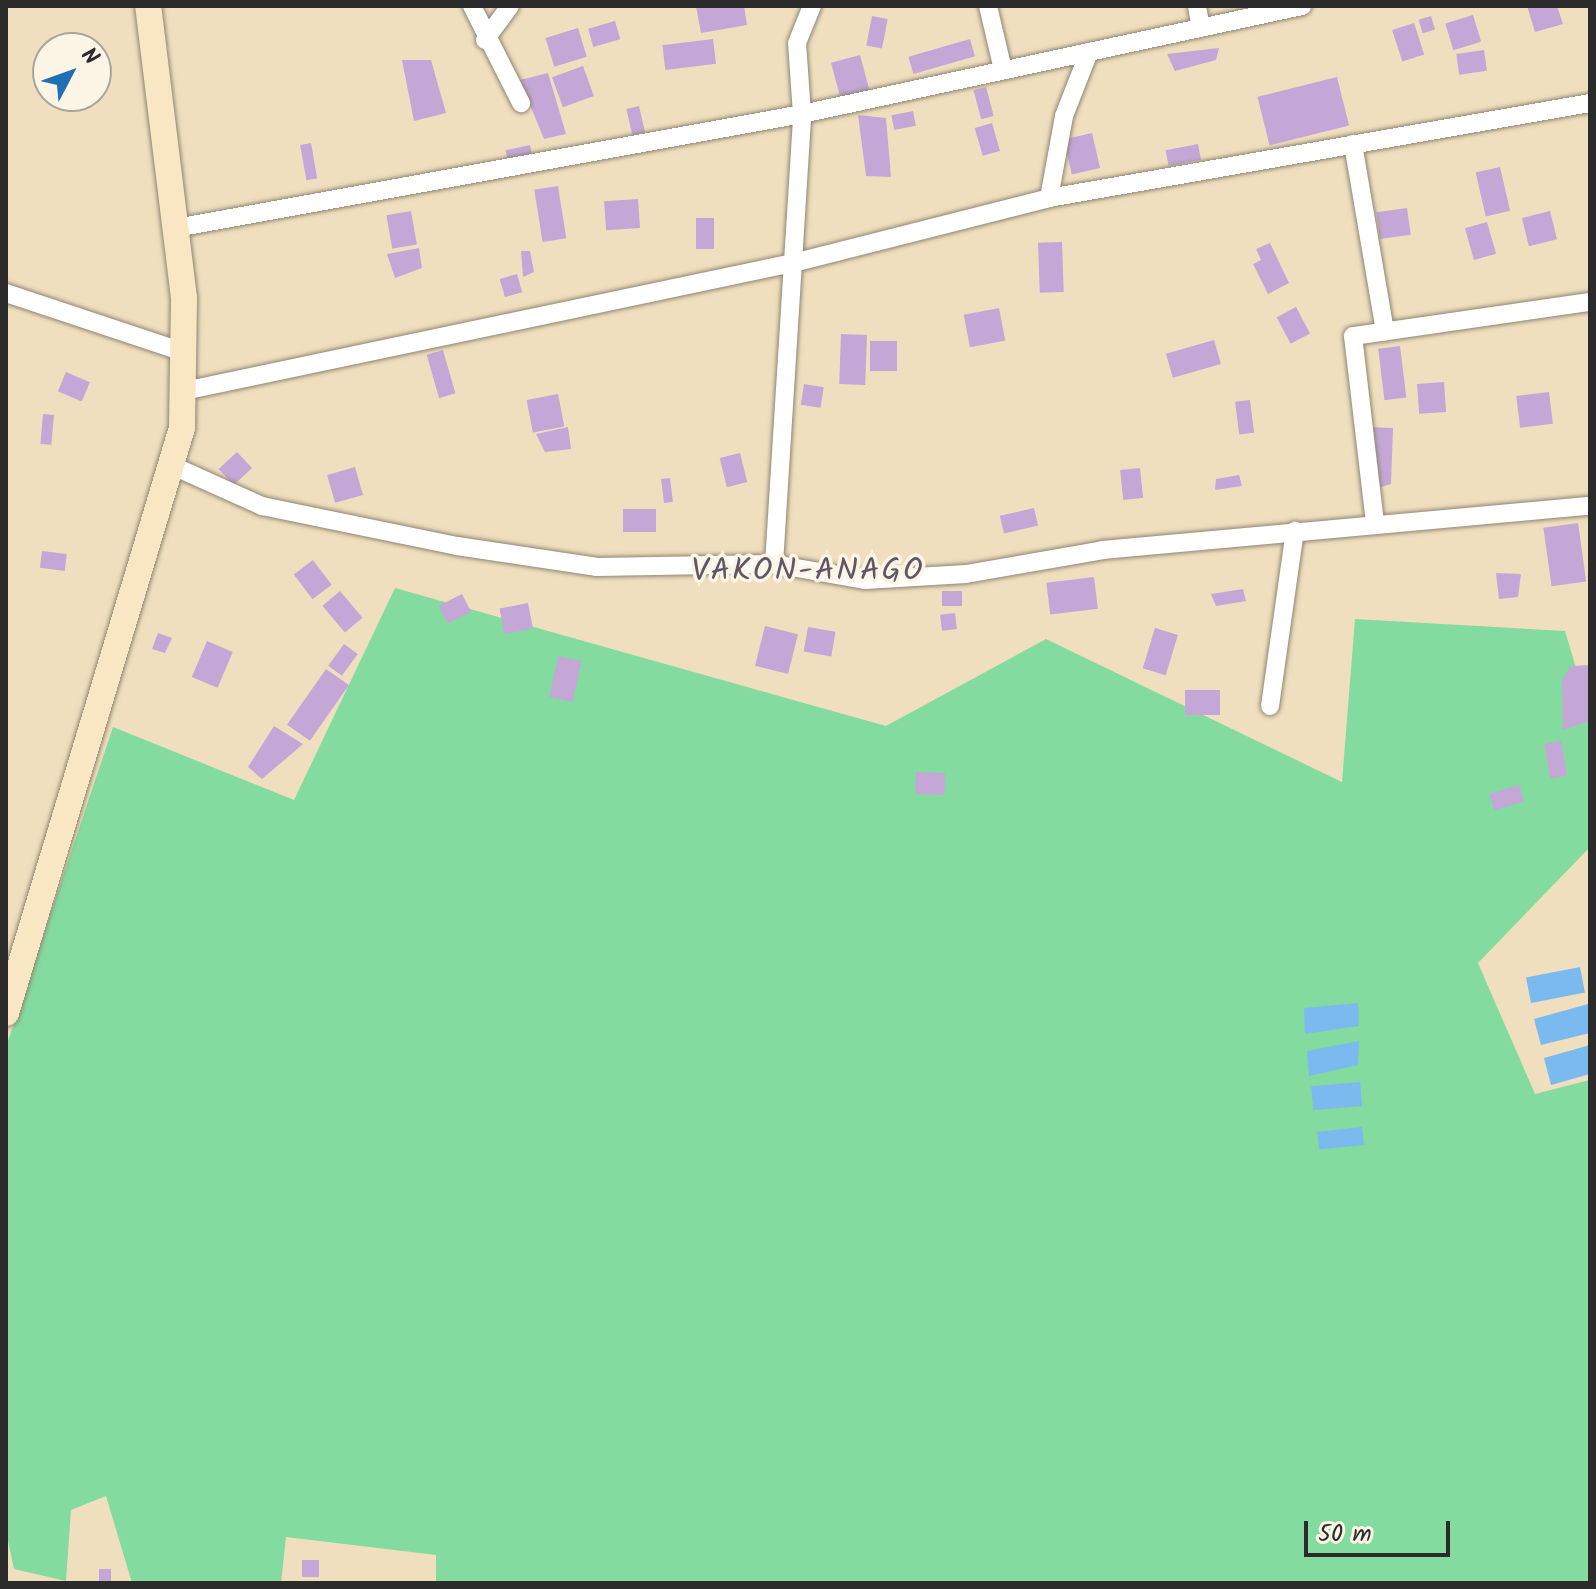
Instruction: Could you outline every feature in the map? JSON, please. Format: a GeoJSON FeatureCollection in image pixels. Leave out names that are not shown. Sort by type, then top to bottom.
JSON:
{"type":"FeatureCollection","features":[{"type":"Feature","properties":{"kind":"main road"},"geometry":{"type":"LineString","coordinates":[[6,1013],[173,466],[184,391],[186,353],[176,228],[148,6]]}},
{"type":"Feature","properties":{"kind":"street"},"geometry":{"type":"LineString","coordinates":[[472,6],[485,40],[521,103]]}},
{"type":"Feature","properties":{"kind":"street"},"geometry":{"type":"LineString","coordinates":[[485,40],[510,6]]}},
{"type":"Feature","properties":{"kind":"street"},"geometry":{"type":"LineString","coordinates":[[774,564],[802,114],[797,43],[812,6]]}},
{"type":"Feature","properties":{"kind":"street"},"geometry":{"type":"LineString","coordinates":[[988,6],[1003,70]]}},
{"type":"Feature","properties":{"kind":"street"},"geometry":{"type":"LineString","coordinates":[[1197,6],[1201,28]]}},
{"type":"Feature","properties":{"kind":"street"},"geometry":{"type":"LineString","coordinates":[[176,228],[802,114],[1302,6]]}},
{"type":"Feature","properties":{"kind":"street"},"geometry":{"type":"LineString","coordinates":[[1049,198],[1064,116],[1089,52]]}},
{"type":"Feature","properties":{"kind":"street"},"geometry":{"type":"LineString","coordinates":[[184,391],[793,263],[1049,198],[1590,103]]}},
{"type":"Feature","properties":{"kind":"street"},"geometry":{"type":"LineString","coordinates":[[1353,144],[1385,331]]}},
{"type":"Feature","properties":{"kind":"street"},"geometry":{"type":"LineString","coordinates":[[6,293],[186,353]]}},
{"type":"Feature","properties":{"kind":"street"},"geometry":{"type":"LineString","coordinates":[[1375,523],[1353,336],[1590,302]]}},
{"type":"Feature","properties":{"kind":"street"},"geometry":{"type":"LineString","coordinates":[[173,466],[262,506],[457,546],[597,567],[774,564],[865,580],[966,574],[1103,550],[1375,523],[1590,506]]}},
{"type":"Feature","properties":{"kind":"street"},"geometry":{"type":"LineString","coordinates":[[1270,706],[1295,531]]}},
{"type":"Feature","properties":{"kind":"green space"},"geometry":{"type":"Polygon","coordinates":[[[395,588],[886,726],[1046,639],[1342,782],[1355,619],[1565,631],[1590,715],[1590,847],[1478,963],[1535,1094],[1590,1080],[1590,1583],[436,1583],[436,1555],[286,1537],[281,1583],[132,1583],[106,1496],[71,1510],[66,1581],[14,1569],[6,1532],[6,1047],[113,727],[294,800],[395,588]]]}},
{"type":"Feature","properties":{"kind":"water"},"geometry":{"type":"Polygon","coordinates":[[[1580,967],[1585,993],[1531,1003],[1526,977],[1580,967]]]}},
{"type":"Feature","properties":{"kind":"water"},"geometry":{"type":"Polygon","coordinates":[[[1358,1003],[1359,1026],[1305,1034],[1304,1008],[1358,1003]]]}},
{"type":"Feature","properties":{"kind":"water"},"geometry":{"type":"Polygon","coordinates":[[[1588,1004],[1590,1033],[1541,1045],[1534,1019],[1588,1004]]]}},
{"type":"Feature","properties":{"kind":"water"},"geometry":{"type":"Polygon","coordinates":[[[1359,1041],[1358,1065],[1309,1076],[1307,1051],[1359,1041]]]}},
{"type":"Feature","properties":{"kind":"water"},"geometry":{"type":"Polygon","coordinates":[[[1590,1045],[1590,1074],[1551,1085],[1544,1058],[1590,1045]]]}},
{"type":"Feature","properties":{"kind":"water"},"geometry":{"type":"Polygon","coordinates":[[[1360,1082],[1362,1106],[1313,1110],[1311,1086],[1360,1082]]]}},
{"type":"Feature","properties":{"kind":"water"},"geometry":{"type":"Polygon","coordinates":[[[1362,1127],[1364,1145],[1319,1150],[1317,1132],[1362,1127]]]}},
{"type":"Feature","properties":{"kind":"building"},"geometry":{"type":"Polygon","coordinates":[[[696,6],[744,6],[747,25],[701,33],[696,6]]]}},
{"type":"Feature","properties":{"kind":"building"},"geometry":{"type":"Polygon","coordinates":[[[1527,6],[1557,6],[1563,24],[1535,32],[1527,6]]]}},
{"type":"Feature","properties":{"kind":"building"},"geometry":{"type":"Polygon","coordinates":[[[1473,15],[1481,42],[1453,50],[1445,23],[1473,15]]]}},
{"type":"Feature","properties":{"kind":"building"},"geometry":{"type":"Polygon","coordinates":[[[872,16],[888,19],[882,49],[866,45],[872,16]]]}},
{"type":"Feature","properties":{"kind":"building"},"geometry":{"type":"Polygon","coordinates":[[[1431,16],[1435,29],[1423,33],[1419,20],[1431,16]]]}},
{"type":"Feature","properties":{"kind":"building"},"geometry":{"type":"Polygon","coordinates":[[[615,21],[620,39],[593,47],[588,29],[615,21]]]}},
{"type":"Feature","properties":{"kind":"building"},"geometry":{"type":"Polygon","coordinates":[[[1414,23],[1424,54],[1402,61],[1392,30],[1414,23]]]}},
{"type":"Feature","properties":{"kind":"building"},"geometry":{"type":"Polygon","coordinates":[[[578,28],[587,57],[554,67],[545,38],[578,28]]]}},
{"type":"Feature","properties":{"kind":"building"},"geometry":{"type":"Polygon","coordinates":[[[713,39],[716,64],[665,70],[662,45],[713,39]]]}},
{"type":"Feature","properties":{"kind":"building"},"geometry":{"type":"Polygon","coordinates":[[[970,39],[975,56],[913,74],[908,57],[970,39]]]}},
{"type":"Feature","properties":{"kind":"building"},"geometry":{"type":"Polygon","coordinates":[[[1219,48],[1216,60],[1175,71],[1167,54],[1219,48]]]}},
{"type":"Feature","properties":{"kind":"building"},"geometry":{"type":"Polygon","coordinates":[[[1484,50],[1487,71],[1459,75],[1456,54],[1484,50]]]}},
{"type":"Feature","properties":{"kind":"building"},"geometry":{"type":"Polygon","coordinates":[[[860,55],[870,93],[841,100],[831,63],[860,55]]]}},
{"type":"Feature","properties":{"kind":"building"},"geometry":{"type":"Polygon","coordinates":[[[402,60],[431,60],[446,113],[414,121],[402,60]]]}},
{"type":"Feature","properties":{"kind":"building"},"geometry":{"type":"Polygon","coordinates":[[[583,66],[594,96],[563,107],[552,77],[583,66]]]}},
{"type":"Feature","properties":{"kind":"building"},"geometry":{"type":"Polygon","coordinates":[[[548,73],[566,134],[544,139],[520,80],[548,73]]]}},
{"type":"Feature","properties":{"kind":"building"},"geometry":{"type":"Polygon","coordinates":[[[1337,77],[1349,126],[1270,145],[1257,97],[1337,77]]]}},
{"type":"Feature","properties":{"kind":"building"},"geometry":{"type":"Polygon","coordinates":[[[986,87],[994,116],[981,119],[973,90],[986,87]]]}},
{"type":"Feature","properties":{"kind":"building"},"geometry":{"type":"Polygon","coordinates":[[[639,106],[645,132],[632,135],[626,109],[639,106]]]}},
{"type":"Feature","properties":{"kind":"building"},"geometry":{"type":"Polygon","coordinates":[[[913,111],[916,126],[894,130],[891,115],[913,111]]]}},
{"type":"Feature","properties":{"kind":"building"},"geometry":{"type":"Polygon","coordinates":[[[858,115],[886,118],[891,177],[866,176],[858,115]]]}},
{"type":"Feature","properties":{"kind":"building"},"geometry":{"type":"Polygon","coordinates":[[[992,123],[1000,151],[983,156],[975,128],[992,123]]]}},
{"type":"Feature","properties":{"kind":"building"},"geometry":{"type":"Polygon","coordinates":[[[1092,133],[1100,168],[1072,175],[1064,140],[1092,133]]]}},
{"type":"Feature","properties":{"kind":"building"},"geometry":{"type":"Polygon","coordinates":[[[311,143],[317,178],[306,180],[300,145],[311,143]]]}},
{"type":"Feature","properties":{"kind":"building"},"geometry":{"type":"Polygon","coordinates":[[[1198,144],[1201,160],[1169,166],[1166,150],[1198,144]]]}},
{"type":"Feature","properties":{"kind":"building"},"geometry":{"type":"Polygon","coordinates":[[[530,145],[533,159],[508,164],[506,150],[530,145]]]}},
{"type":"Feature","properties":{"kind":"building"},"geometry":{"type":"Polygon","coordinates":[[[1500,167],[1510,211],[1486,216],[1476,173],[1500,167]]]}},
{"type":"Feature","properties":{"kind":"building"},"geometry":{"type":"Polygon","coordinates":[[[558,186],[566,238],[543,242],[534,190],[558,186]]]}},
{"type":"Feature","properties":{"kind":"building"},"geometry":{"type":"Polygon","coordinates":[[[638,199],[640,228],[606,230],[604,201],[638,199]]]}},
{"type":"Feature","properties":{"kind":"building"},"geometry":{"type":"Polygon","coordinates":[[[1407,208],[1411,235],[1380,239],[1376,212],[1407,208]]]}},
{"type":"Feature","properties":{"kind":"building"},"geometry":{"type":"Polygon","coordinates":[[[411,211],[417,244],[392,249],[386,215],[411,211]]]}},
{"type":"Feature","properties":{"kind":"building"},"geometry":{"type":"Polygon","coordinates":[[[1550,211],[1557,239],[1529,246],[1522,218],[1550,211]]]}},
{"type":"Feature","properties":{"kind":"building"},"geometry":{"type":"Polygon","coordinates":[[[696,218],[714,218],[714,249],[696,249],[696,218]]]}},
{"type":"Feature","properties":{"kind":"building"},"geometry":{"type":"Polygon","coordinates":[[[1487,222],[1496,254],[1474,260],[1465,228],[1487,222]]]}},
{"type":"Feature","properties":{"kind":"building"},"geometry":{"type":"Polygon","coordinates":[[[1062,242],[1064,292],[1040,293],[1038,243],[1062,242]]]}},
{"type":"Feature","properties":{"kind":"building"},"geometry":{"type":"Polygon","coordinates":[[[1270,243],[1289,283],[1268,294],[1253,264],[1261,260],[1256,249],[1270,243]]]}},
{"type":"Feature","properties":{"kind":"building"},"geometry":{"type":"Polygon","coordinates":[[[419,248],[422,268],[395,278],[387,254],[419,248]]]}},
{"type":"Feature","properties":{"kind":"building"},"geometry":{"type":"Polygon","coordinates":[[[521,251],[530,251],[534,272],[523,277],[521,251]]]}},
{"type":"Feature","properties":{"kind":"building"},"geometry":{"type":"Polygon","coordinates":[[[517,274],[522,292],[505,297],[500,279],[517,274]]]}},
{"type":"Feature","properties":{"kind":"building"},"geometry":{"type":"Polygon","coordinates":[[[1296,307],[1310,333],[1291,344],[1277,317],[1296,307]]]}},
{"type":"Feature","properties":{"kind":"building"},"geometry":{"type":"Polygon","coordinates":[[[999,308],[1005,340],[970,347],[964,315],[999,308]]]}},
{"type":"Feature","properties":{"kind":"building"},"geometry":{"type":"Polygon","coordinates":[[[841,334],[867,335],[865,385],[839,384],[841,334]]]}},
{"type":"Feature","properties":{"kind":"building"},"geometry":{"type":"Polygon","coordinates":[[[1214,340],[1221,364],[1173,378],[1166,354],[1214,340]]]}},
{"type":"Feature","properties":{"kind":"building"},"geometry":{"type":"Polygon","coordinates":[[[870,341],[897,341],[897,371],[870,371],[870,341]]]}},
{"type":"Feature","properties":{"kind":"building"},"geometry":{"type":"Polygon","coordinates":[[[1400,346],[1406,398],[1385,400],[1378,349],[1400,346]]]}},
{"type":"Feature","properties":{"kind":"building"},"geometry":{"type":"Polygon","coordinates":[[[443,350],[455,393],[439,398],[427,355],[443,350]]]}},
{"type":"Feature","properties":{"kind":"building"},"geometry":{"type":"Polygon","coordinates":[[[66,372],[90,382],[82,401],[58,391],[66,372]]]}},
{"type":"Feature","properties":{"kind":"building"},"geometry":{"type":"Polygon","coordinates":[[[1444,382],[1446,412],[1419,414],[1417,384],[1444,382]]]}},
{"type":"Feature","properties":{"kind":"building"},"geometry":{"type":"Polygon","coordinates":[[[804,384],[824,387],[820,408],[801,405],[804,384]]]}},
{"type":"Feature","properties":{"kind":"building"},"geometry":{"type":"Polygon","coordinates":[[[1549,392],[1553,424],[1520,428],[1516,396],[1549,392]]]}},
{"type":"Feature","properties":{"kind":"building"},"geometry":{"type":"Polygon","coordinates":[[[558,394],[564,426],[533,432],[527,400],[558,394]]]}},
{"type":"Feature","properties":{"kind":"building"},"geometry":{"type":"Polygon","coordinates":[[[1250,400],[1254,433],[1239,435],[1235,402],[1250,400]]]}},
{"type":"Feature","properties":{"kind":"building"},"geometry":{"type":"Polygon","coordinates":[[[43,414],[54,415],[51,445],[40,444],[43,414]]]}},
{"type":"Feature","properties":{"kind":"building"},"geometry":{"type":"Polygon","coordinates":[[[568,427],[571,449],[545,452],[536,434],[568,427]]]}},
{"type":"Feature","properties":{"kind":"building"},"geometry":{"type":"Polygon","coordinates":[[[1369,427],[1393,428],[1391,484],[1374,489],[1369,427]]]}},
{"type":"Feature","properties":{"kind":"building"},"geometry":{"type":"Polygon","coordinates":[[[237,452],[252,468],[234,485],[219,469],[237,452]]]}},
{"type":"Feature","properties":{"kind":"building"},"geometry":{"type":"Polygon","coordinates":[[[740,453],[747,482],[727,487],[720,458],[740,453]]]}},
{"type":"Feature","properties":{"kind":"building"},"geometry":{"type":"Polygon","coordinates":[[[355,467],[363,495],[335,503],[327,475],[355,467]]]}},
{"type":"Feature","properties":{"kind":"building"},"geometry":{"type":"Polygon","coordinates":[[[1140,468],[1143,498],[1123,500],[1120,470],[1140,468]]]}},
{"type":"Feature","properties":{"kind":"building"},"geometry":{"type":"Polygon","coordinates":[[[1239,475],[1242,486],[1215,490],[1216,479],[1239,475]]]}},
{"type":"Feature","properties":{"kind":"building"},"geometry":{"type":"Polygon","coordinates":[[[670,478],[673,502],[664,503],[661,479],[670,478]]]}},
{"type":"Feature","properties":{"kind":"building"},"geometry":{"type":"Polygon","coordinates":[[[1034,508],[1038,526],[1004,533],[1000,516],[1034,508]]]}},
{"type":"Feature","properties":{"kind":"building"},"geometry":{"type":"Polygon","coordinates":[[[623,509],[656,509],[656,532],[623,532],[623,509]]]}},
{"type":"Feature","properties":{"kind":"building"},"geometry":{"type":"Polygon","coordinates":[[[1578,523],[1586,581],[1552,586],[1543,528],[1578,523]]]}},
{"type":"Feature","properties":{"kind":"building"},"geometry":{"type":"Polygon","coordinates":[[[42,551],[67,554],[65,571],[40,568],[42,551]]]}},
{"type":"Feature","properties":{"kind":"building"},"geometry":{"type":"Polygon","coordinates":[[[313,560],[332,585],[312,599],[294,574],[313,560]]]}},
{"type":"Feature","properties":{"kind":"building"},"geometry":{"type":"Polygon","coordinates":[[[1496,573],[1521,574],[1518,597],[1499,599],[1496,573]]]}},
{"type":"Feature","properties":{"kind":"building"},"geometry":{"type":"Polygon","coordinates":[[[1094,577],[1098,609],[1050,615],[1046,583],[1094,577]]]}},
{"type":"Feature","properties":{"kind":"building"},"geometry":{"type":"Polygon","coordinates":[[[1243,589],[1246,601],[1216,606],[1211,594],[1243,589]]]}},
{"type":"Feature","properties":{"kind":"building"},"geometry":{"type":"Polygon","coordinates":[[[340,591],[362,618],[345,633],[322,606],[340,591]]]}},
{"type":"Feature","properties":{"kind":"building"},"geometry":{"type":"Polygon","coordinates":[[[942,591],[962,591],[962,606],[942,606],[942,591]]]}},
{"type":"Feature","properties":{"kind":"building"},"geometry":{"type":"Polygon","coordinates":[[[462,594],[471,612],[448,624],[439,606],[462,594]]]}},
{"type":"Feature","properties":{"kind":"building"},"geometry":{"type":"Polygon","coordinates":[[[528,603],[533,629],[504,634],[500,609],[528,603]]]}},
{"type":"Feature","properties":{"kind":"building"},"geometry":{"type":"Polygon","coordinates":[[[955,613],[957,629],[942,631],[940,615],[955,613]]]}},
{"type":"Feature","properties":{"kind":"building"},"geometry":{"type":"Polygon","coordinates":[[[765,626],[798,634],[788,674],[755,666],[765,626]]]}},
{"type":"Feature","properties":{"kind":"building"},"geometry":{"type":"Polygon","coordinates":[[[808,627],[836,632],[831,656],[804,652],[808,627]]]}},
{"type":"Feature","properties":{"kind":"building"},"geometry":{"type":"Polygon","coordinates":[[[1155,628],[1178,635],[1166,675],[1143,668],[1155,628]]]}},
{"type":"Feature","properties":{"kind":"building"},"geometry":{"type":"Polygon","coordinates":[[[158,633],[172,638],[165,653],[152,649],[158,633]]]}},
{"type":"Feature","properties":{"kind":"building"},"geometry":{"type":"Polygon","coordinates":[[[207,641],[233,652],[218,688],[192,677],[207,641]]]}},
{"type":"Feature","properties":{"kind":"building"},"geometry":{"type":"Polygon","coordinates":[[[344,644],[358,654],[342,676],[328,666],[344,644]]]}},
{"type":"Feature","properties":{"kind":"building"},"geometry":{"type":"Polygon","coordinates":[[[558,656],[581,661],[573,702],[549,697],[558,656]]]}},
{"type":"Feature","properties":{"kind":"building"},"geometry":{"type":"Polygon","coordinates":[[[1590,665],[1590,721],[1563,730],[1562,680],[1571,666],[1590,665]]]}},
{"type":"Feature","properties":{"kind":"building"},"geometry":{"type":"Polygon","coordinates":[[[326,669],[349,685],[310,741],[287,725],[326,669]]]}},
{"type":"Feature","properties":{"kind":"building"},"geometry":{"type":"Polygon","coordinates":[[[1185,690],[1220,690],[1220,715],[1185,715],[1185,690]]]}},
{"type":"Feature","properties":{"kind":"building"},"geometry":{"type":"Polygon","coordinates":[[[274,726],[303,744],[262,779],[248,767],[274,726]]]}},
{"type":"Feature","properties":{"kind":"building"},"geometry":{"type":"Polygon","coordinates":[[[1561,741],[1567,775],[1550,778],[1544,744],[1561,741]]]}},
{"type":"Feature","properties":{"kind":"building"},"geometry":{"type":"Polygon","coordinates":[[[916,772],[945,773],[944,795],[915,794],[916,772]]]}},
{"type":"Feature","properties":{"kind":"building"},"geometry":{"type":"Polygon","coordinates":[[[1519,785],[1524,801],[1494,810],[1489,794],[1519,785]]]}},
{"type":"Feature","properties":{"kind":"building"},"geometry":{"type":"Polygon","coordinates":[[[302,1560],[319,1560],[319,1577],[302,1577],[302,1560]]]}},
{"type":"Feature","properties":{"kind":"building"},"geometry":{"type":"Polygon","coordinates":[[[99,1569],[111,1569],[111,1583],[99,1583],[99,1569]]]}},
{"type":"Feature","properties":{"kind":"district","name":"VAKON-ANAGO"},"geometry":{"type":"Point","coordinates":[808,572]}}]}
